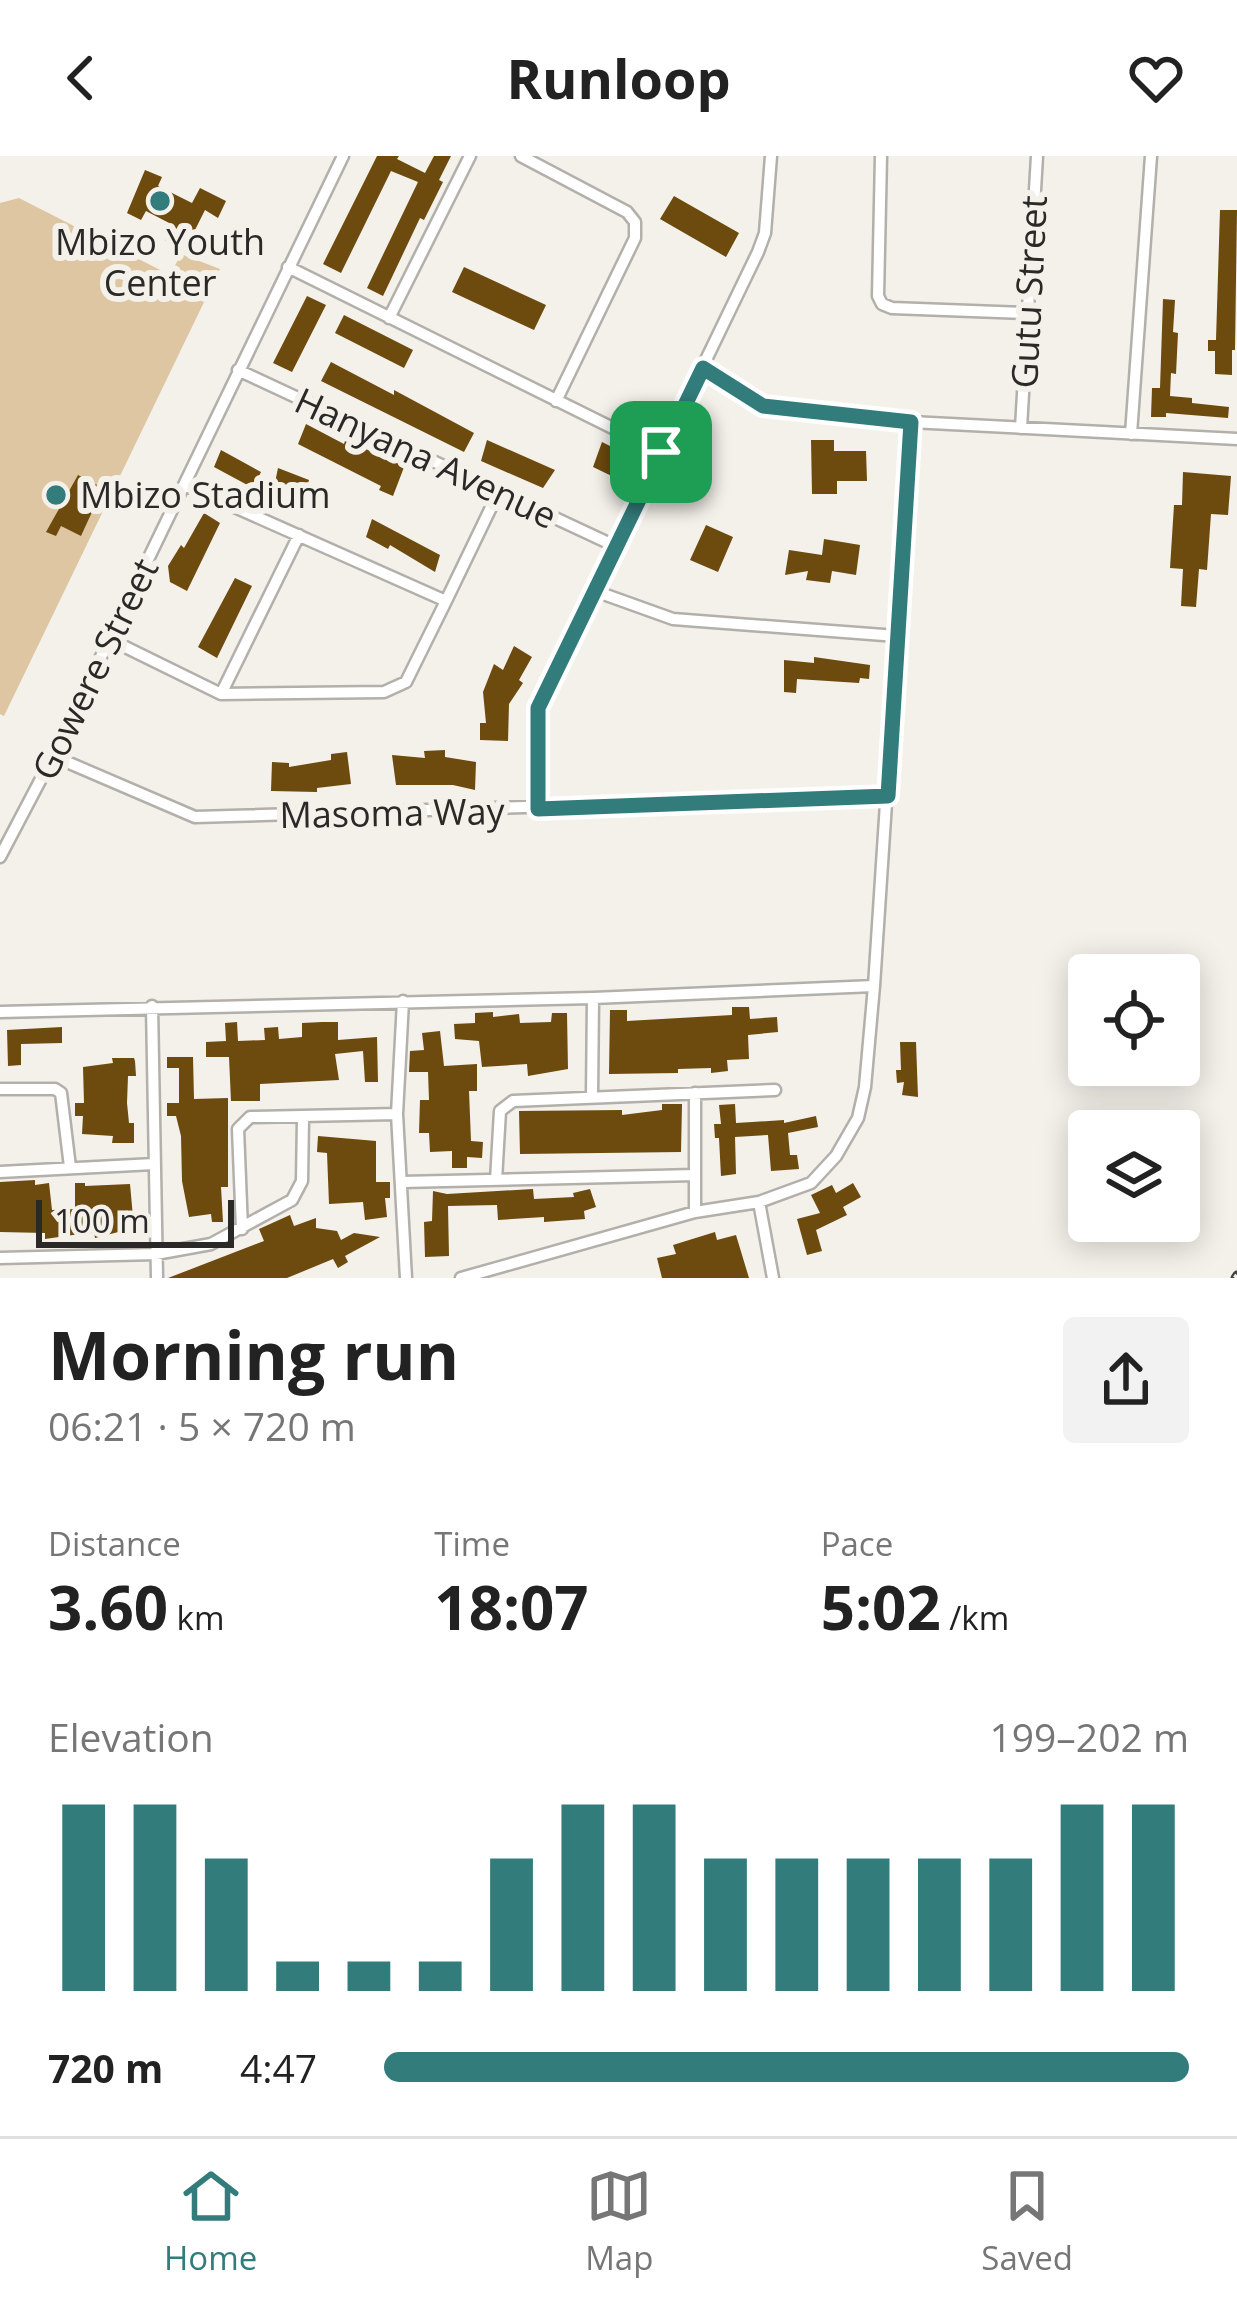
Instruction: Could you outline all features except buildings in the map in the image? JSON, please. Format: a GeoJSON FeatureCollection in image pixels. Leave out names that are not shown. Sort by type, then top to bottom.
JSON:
{"type":"FeatureCollection","features":[{"type":"Feature","properties":{"kind":"street","name":"Gowere Street"},"geometry":{"type":"LineString","coordinates":[[0,857],[343,156]]}},
{"type":"Feature","properties":{"kind":"street"},"geometry":{"type":"LineString","coordinates":[[389,317],[470,156]]}},
{"type":"Feature","properties":{"kind":"street"},"geometry":{"type":"LineString","coordinates":[[521,156],[627,212],[635,222],[635,238],[556,401]]}},
{"type":"Feature","properties":{"kind":"street"},"geometry":{"type":"LineString","coordinates":[[538,809],[538,708],[765,233],[771,156]]}},
{"type":"Feature","properties":{"kind":"street"},"geometry":{"type":"LineString","coordinates":[[881,156],[878,296],[883,304],[1028,313]]}},
{"type":"Feature","properties":{"kind":"street","name":"Gutu Street"},"geometry":{"type":"LineString","coordinates":[[1021,428],[1037,156]]}},
{"type":"Feature","properties":{"kind":"street"},"geometry":{"type":"LineString","coordinates":[[1131,434],[1151,156]]}},
{"type":"Feature","properties":{"kind":"street"},"geometry":{"type":"LineString","coordinates":[[288,267],[661,452]]}},
{"type":"Feature","properties":{"kind":"street"},"geometry":{"type":"LineString","coordinates":[[703,368],[763,406],[911,422],[1237,439]]}},
{"type":"Feature","properties":{"kind":"street","name":"Hanyana Avenue"},"geometry":{"type":"LineString","coordinates":[[238,370],[615,546]]}},
{"type":"Feature","properties":{"kind":"street"},"geometry":{"type":"LineString","coordinates":[[461,1278],[490,1274],[695,1212],[760,1202],[811,1183],[836,1156],[858,1118],[874,986],[911,422]]}},
{"type":"Feature","properties":{"kind":"street"},"geometry":{"type":"LineString","coordinates":[[185,485],[446,601]]}},
{"type":"Feature","properties":{"kind":"street"},"geometry":{"type":"LineString","coordinates":[[109,639],[221,694],[397,689],[406,682],[498,493]]}},
{"type":"Feature","properties":{"kind":"street"},"geometry":{"type":"LineString","coordinates":[[221,694],[299,536]]}},
{"type":"Feature","properties":{"kind":"street"},"geometry":{"type":"LineString","coordinates":[[595,591],[673,619],[897,636]]}},
{"type":"Feature","properties":{"kind":"street","name":"Masoma Way"},"geometry":{"type":"LineString","coordinates":[[53,756],[195,818],[888,796]]}},
{"type":"Feature","properties":{"kind":"street"},"geometry":{"type":"LineString","coordinates":[[0,1012],[593,998],[874,986]]}},
{"type":"Feature","properties":{"kind":"street"},"geometry":{"type":"LineString","coordinates":[[592,1096],[593,998]]}},
{"type":"Feature","properties":{"kind":"street"},"geometry":{"type":"LineString","coordinates":[[403,1001],[397,1114],[406,1278]]}},
{"type":"Feature","properties":{"kind":"street"},"geometry":{"type":"LineString","coordinates":[[152,1006],[157,1278]]}},
{"type":"Feature","properties":{"kind":"street"},"geometry":{"type":"LineString","coordinates":[[0,1089],[56,1089],[61,1093],[70,1167]]}},
{"type":"Feature","properties":{"kind":"street"},"geometry":{"type":"LineString","coordinates":[[496,1180],[500,1111],[506,1104],[776,1090]]}},
{"type":"Feature","properties":{"kind":"street"},"geometry":{"type":"LineString","coordinates":[[694,1093],[695,1212]]}},
{"type":"Feature","properties":{"kind":"street"},"geometry":{"type":"LineString","coordinates":[[242,1229],[238,1129],[250,1117],[397,1114]]}},
{"type":"Feature","properties":{"kind":"street"},"geometry":{"type":"LineString","coordinates":[[0,1258],[156,1254],[211,1244],[292,1200],[299,1190],[303,1118]]}},
{"type":"Feature","properties":{"kind":"street"},"geometry":{"type":"LineString","coordinates":[[0,1172],[154,1164]]}},
{"type":"Feature","properties":{"kind":"street"},"geometry":{"type":"LineString","coordinates":[[402,1182],[695,1175]]}},
{"type":"Feature","properties":{"kind":"street"},"geometry":{"type":"LineString","coordinates":[[760,1202],[773,1278]]}},
{"type":"Feature","properties":{"kind":"shaded area","name":"Mbizo Stadium"},"geometry":{"type":"Polygon","coordinates":[[[19,198],[170,275],[181,254],[220,269],[4,716],[0,714],[0,203],[19,198]]]}},
{"type":"Feature","properties":{"kind":"place","name":"Mbizo Youth Center"},"geometry":{"type":"Point","coordinates":[160,201]}},
{"type":"Feature","properties":{"kind":"place","name":"Mbizo Stadium"},"geometry":{"type":"Point","coordinates":[56,495]}},
{"type":"Feature","properties":{"kind":"route"},"geometry":{"type":"LineString","coordinates":[[703,368],[763,406],[911,422],[888,796],[538,809],[538,708],[661,452],[703,368]]}}]}
